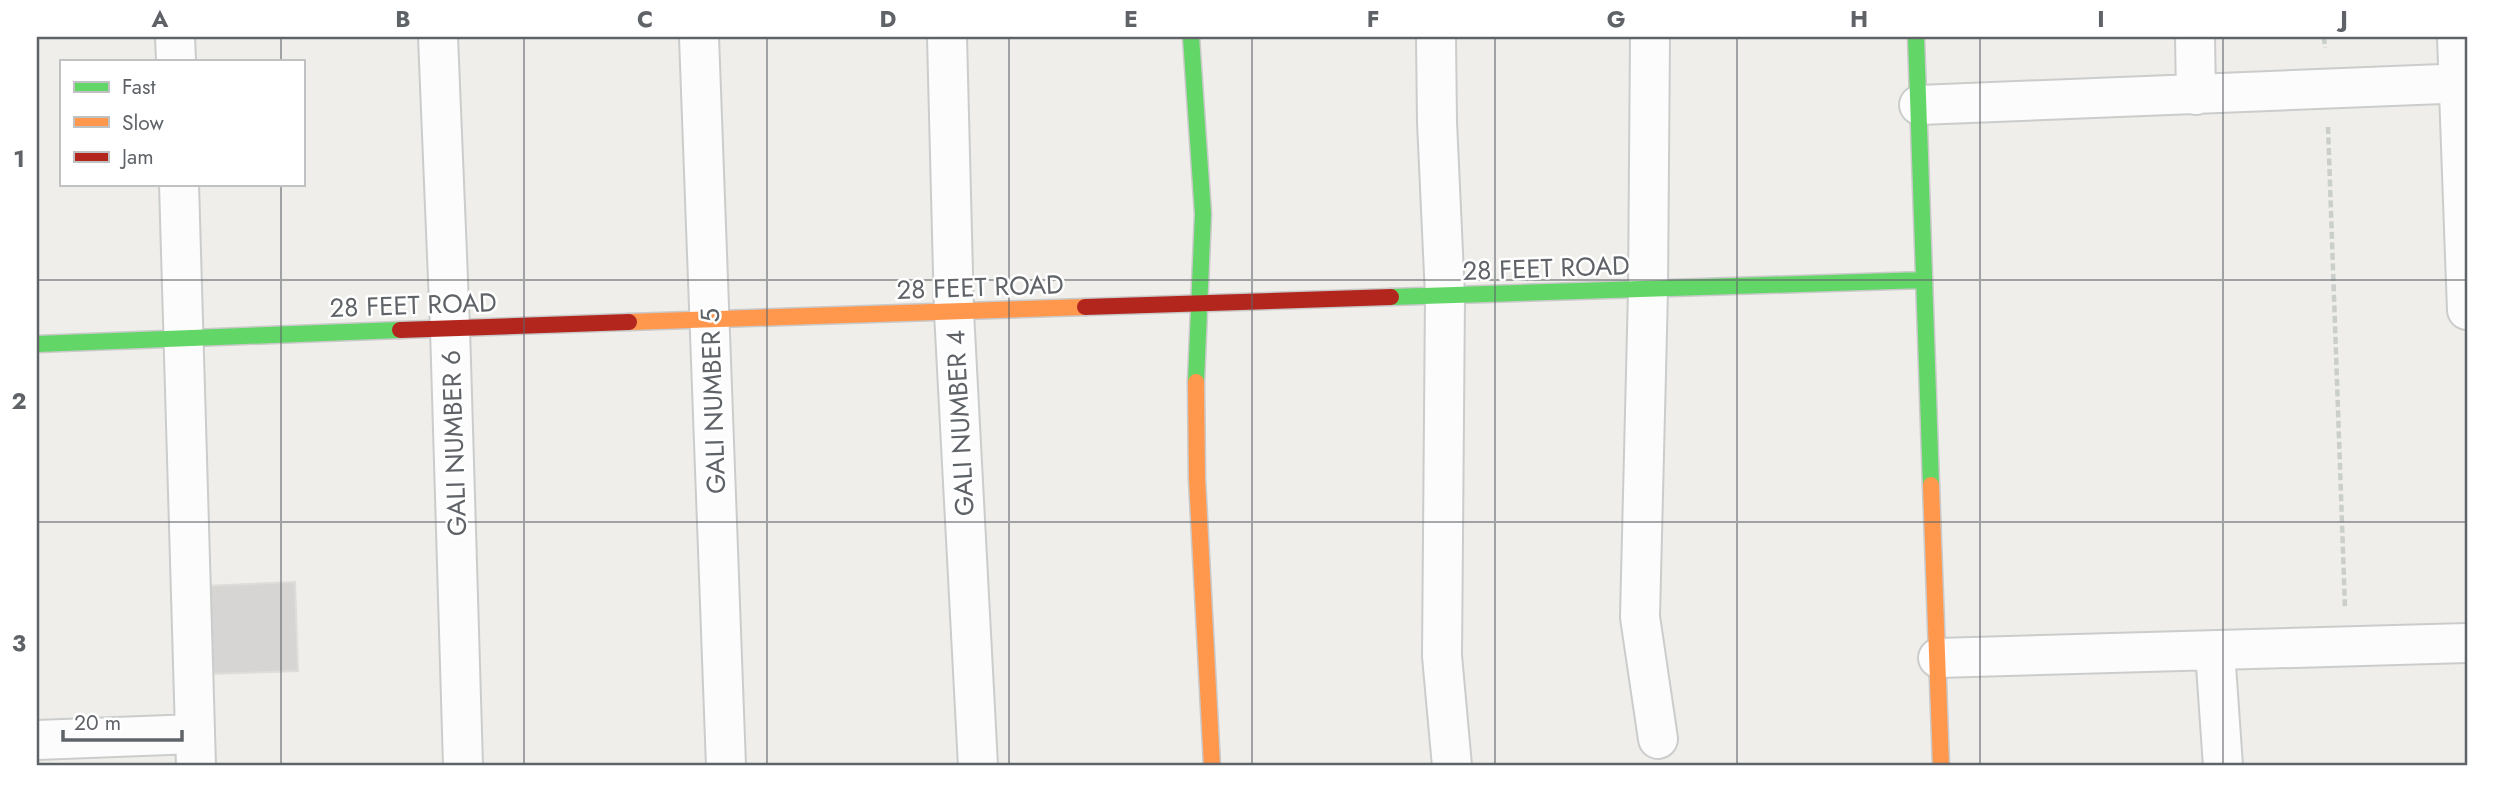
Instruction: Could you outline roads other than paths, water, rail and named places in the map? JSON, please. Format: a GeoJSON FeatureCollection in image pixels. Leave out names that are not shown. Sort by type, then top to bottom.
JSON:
{"type":"FeatureCollection","features":[{"type":"Feature","properties":{"kind":"street"},"geometry":{"type":"LineString","coordinates":[[175,37],[176,60]]}},
{"type":"Feature","properties":{"kind":"street","name":"GALI NUMBER 6"},"geometry":{"type":"LineString","coordinates":[[438,37],[463,766]]}},
{"type":"Feature","properties":{"kind":"street","name":"GALI NUMBER 5"},"geometry":{"type":"LineString","coordinates":[[699,37],[726,766]]}},
{"type":"Feature","properties":{"kind":"street","name":"GALI NUMBER 4"},"geometry":{"type":"LineString","coordinates":[[947,37],[954,312],[978,766]]}},
{"type":"Feature","properties":{"kind":"street"},"geometry":{"type":"LineString","coordinates":[[1191,37],[1203,214],[1196,349],[1197,479],[1212,766]]}},
{"type":"Feature","properties":{"kind":"street"},"geometry":{"type":"LineString","coordinates":[[1436,37],[1445,296],[1442,656],[1452,766]]}},
{"type":"Feature","properties":{"kind":"street"},"geometry":{"type":"LineString","coordinates":[[1650,37],[1648,289],[1640,617],[1658,739]]}},
{"type":"Feature","properties":{"kind":"street"},"geometry":{"type":"LineString","coordinates":[[1916,37],[1941,766]]}},
{"type":"Feature","properties":{"kind":"street"},"geometry":{"type":"LineString","coordinates":[[2195,37],[2196,95]]}},
{"type":"Feature","properties":{"kind":"street"},"geometry":{"type":"LineString","coordinates":[[2457,37],[2463,83],[2467,310]]}},
{"type":"Feature","properties":{"kind":"street"},"geometry":{"type":"LineString","coordinates":[[1919,105],[2463,83]]}},
{"type":"Feature","properties":{"kind":"street"},"geometry":{"type":"LineString","coordinates":[[37,740],[196,750],[179,186]]}},
{"type":"Feature","properties":{"kind":"street","name":"28 FEET ROAD"},"geometry":{"type":"LineString","coordinates":[[37,344],[1924,280]]}},
{"type":"Feature","properties":{"kind":"street"},"geometry":{"type":"LineString","coordinates":[[1938,658],[2467,643]]}},
{"type":"Feature","properties":{"kind":"street"},"geometry":{"type":"LineString","coordinates":[[2216,651],[2223,766]]}}]}
